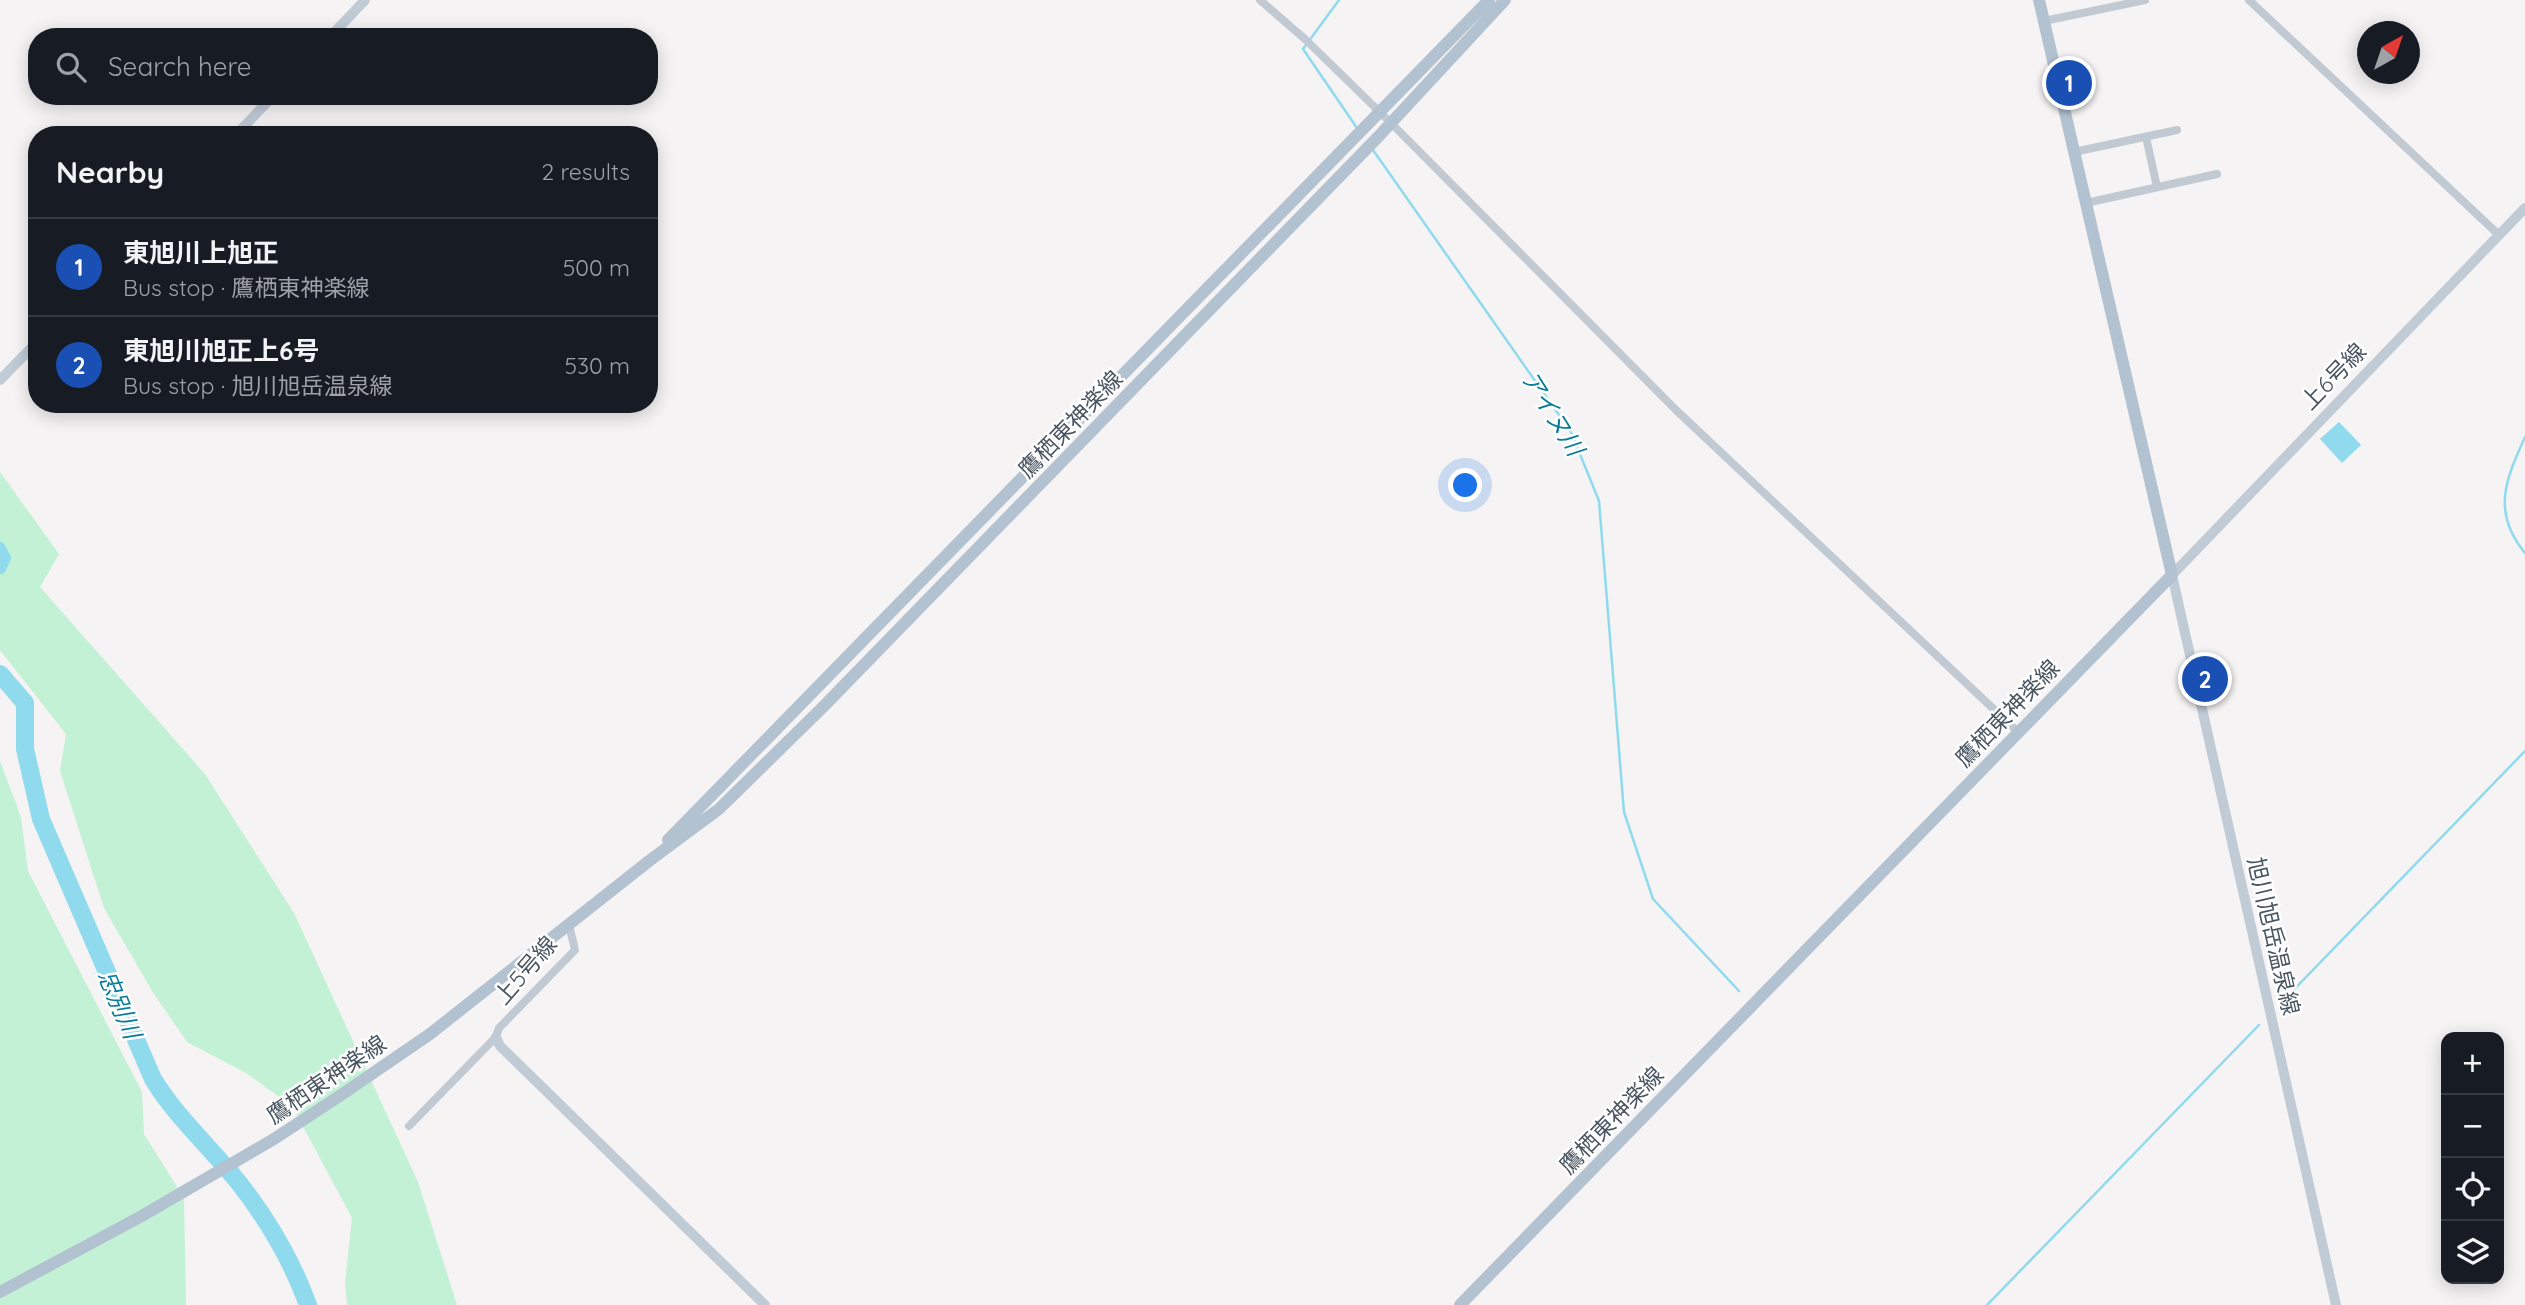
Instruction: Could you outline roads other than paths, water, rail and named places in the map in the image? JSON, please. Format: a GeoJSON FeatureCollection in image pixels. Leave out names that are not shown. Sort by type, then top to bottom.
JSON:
{"type":"FeatureCollection","features":[{"type":"Feature","properties":{"kind":"main road","name":"鷹栖東神楽線"},"geometry":{"type":"LineString","coordinates":[[649,860],[1377,111],[1489,0]]}},
{"type":"Feature","properties":{"kind":"main road","name":"鷹栖東神楽線"},"geometry":{"type":"LineString","coordinates":[[5,1290],[140,1217],[274,1139],[341,1095],[430,1034],[649,860],[719,809],[822,708],[1378,137],[1505,0]]}},
{"type":"Feature","properties":{"kind":"main road"},"geometry":{"type":"LineString","coordinates":[[2039,0],[2172,575]]}},
{"type":"Feature","properties":{"kind":"main road","name":"鷹栖東神楽線"},"geometry":{"type":"LineString","coordinates":[[1460,1305],[2172,575]]}},
{"type":"Feature","properties":{"kind":"street"},"geometry":{"type":"LineString","coordinates":[[339,28],[365,0]]}},
{"type":"Feature","properties":{"kind":"street"},"geometry":{"type":"LineString","coordinates":[[1260,0],[1309,42],[1676,410],[2018,732]]}},
{"type":"Feature","properties":{"kind":"street"},"geometry":{"type":"LineString","coordinates":[[2044,21],[2145,0]]}},
{"type":"Feature","properties":{"kind":"street"},"geometry":{"type":"LineString","coordinates":[[2249,0],[2499,235]]}},
{"type":"Feature","properties":{"kind":"street"},"geometry":{"type":"LineString","coordinates":[[245,126],[264,105]]}},
{"type":"Feature","properties":{"kind":"street"},"geometry":{"type":"LineString","coordinates":[[2074,152],[2177,130]]}},
{"type":"Feature","properties":{"kind":"street"},"geometry":{"type":"LineString","coordinates":[[2146,137],[2157,187]]}},
{"type":"Feature","properties":{"kind":"street"},"geometry":{"type":"LineString","coordinates":[[2086,203],[2217,174]]}},
{"type":"Feature","properties":{"kind":"street","name":"上6号線"},"geometry":{"type":"LineString","coordinates":[[2172,575],[2525,208]]}},
{"type":"Feature","properties":{"kind":"street"},"geometry":{"type":"LineString","coordinates":[[0,380],[28,351]]}},
{"type":"Feature","properties":{"kind":"street","name":"旭川旭岳温泉線"},"geometry":{"type":"LineString","coordinates":[[2172,575],[2336,1305]]}},
{"type":"Feature","properties":{"kind":"street","name":"上5号線"},"geometry":{"type":"LineString","coordinates":[[496,1037],[499,1028],[575,950],[569,925]]}},
{"type":"Feature","properties":{"kind":"street"},"geometry":{"type":"LineString","coordinates":[[409,1126],[496,1037],[500,1046],[765,1305]]}},
{"type":"Feature","properties":{"kind":"water"},"geometry":{"type":"Polygon","coordinates":[[[2339,422],[2361,445],[2342,463],[2320,439],[2339,422]]]}},
{"type":"Feature","properties":{"kind":"waterway","name":"アイヌ川"},"geometry":{"type":"LineString","coordinates":[[1339,0],[1303,49],[1357,128]]}},
{"type":"Feature","properties":{"kind":"waterway","name":"アイヌ川"},"geometry":{"type":"LineString","coordinates":[[1373,150],[1571,432],[1599,501],[1624,812],[1653,899],[1739,991]]}},
{"type":"Feature","properties":{"kind":"waterway"},"geometry":{"type":"LineString","coordinates":[[2525,437],[2512,467],[2505,495],[2508,523],[2514,538],[2525,553]]}},
{"type":"Feature","properties":{"kind":"waterway"},"geometry":{"type":"LineString","coordinates":[[0,547],[6,558],[1,569]]}},
{"type":"Feature","properties":{"kind":"waterway","name":"忠別川"},"geometry":{"type":"LineString","coordinates":[[0,674],[25,703],[25,749],[41,819],[153,1079],[172,1106],[260,1211],[287,1257],[308,1305]]}},
{"type":"Feature","properties":{"kind":"waterway"},"geometry":{"type":"LineString","coordinates":[[2280,1004],[2525,751]]}},
{"type":"Feature","properties":{"kind":"waterway"},"geometry":{"type":"LineString","coordinates":[[1987,1305],[2259,1025]]}},
{"type":"Feature","properties":{"kind":"place","name":"東旭川上旭正"},"geometry":{"type":"Point","coordinates":[2069,83]}},
{"type":"Feature","properties":{"kind":"place","name":"東旭川旭正上6号"},"geometry":{"type":"Point","coordinates":[2205,679]}}]}
